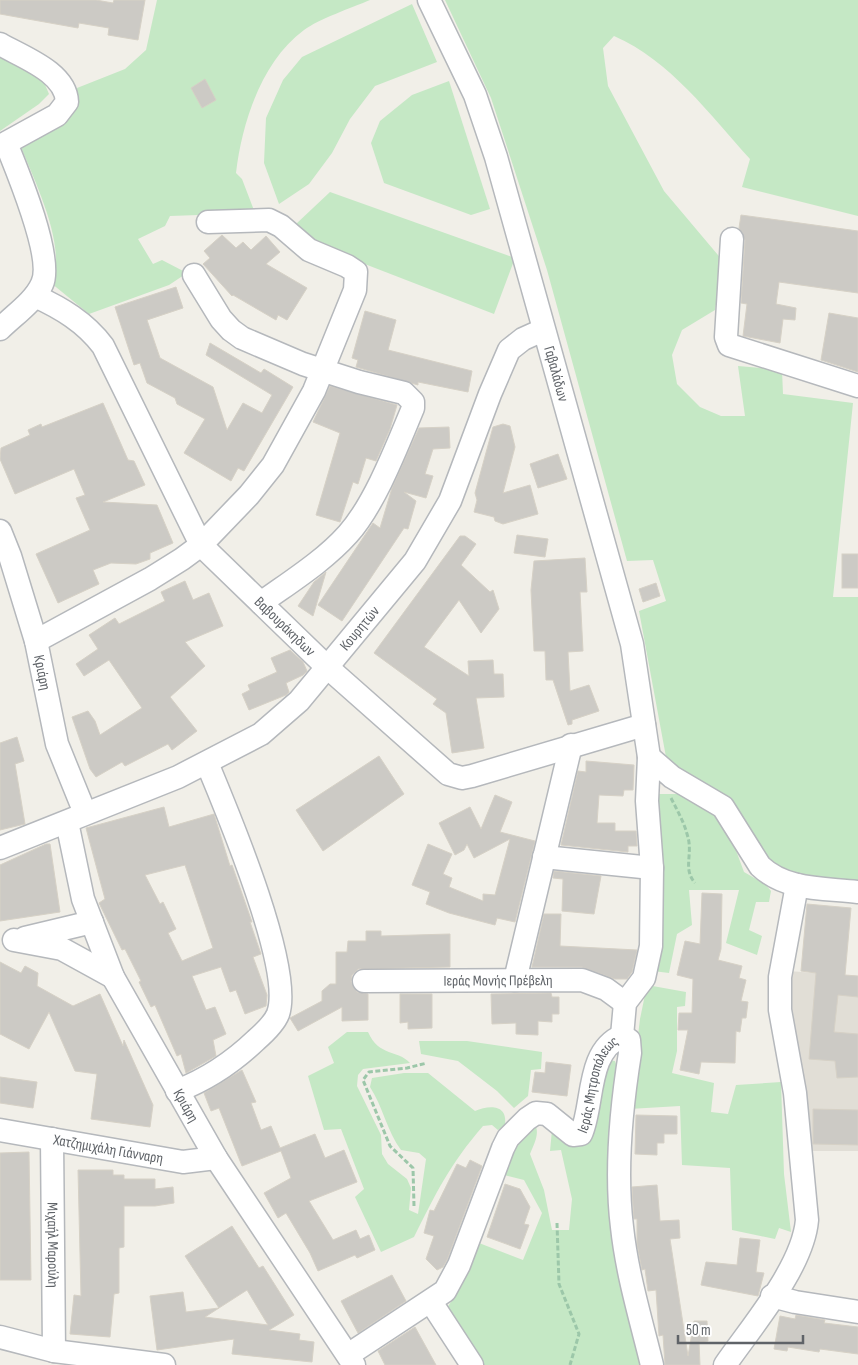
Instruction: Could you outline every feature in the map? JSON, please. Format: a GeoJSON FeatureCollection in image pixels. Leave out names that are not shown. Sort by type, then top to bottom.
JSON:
{"type":"FeatureCollection","features":[{"type":"Feature","properties":{"kind":"street","name":"Γαβαλάδων"},"geometry":{"type":"LineString","coordinates":[[429,0],[483,116],[632,644],[649,757],[647,801],[652,868],[651,946],[644,978],[625,1003]]}},
{"type":"Feature","properties":{"kind":"street"},"geometry":{"type":"LineString","coordinates":[[0,44],[51,74],[64,87],[67,94],[67,102],[58,116],[3,145],[34,216],[45,267],[43,282],[35,296],[0,329]]}},
{"type":"Feature","properties":{"kind":"street"},"geometry":{"type":"LineString","coordinates":[[36,641],[150,579],[201,545],[264,478],[298,423],[323,370],[355,290],[356,272],[347,266],[309,250],[281,226],[269,220],[208,222]]}},
{"type":"Feature","properties":{"kind":"street"},"geometry":{"type":"LineString","coordinates":[[732,239],[726,337],[729,345],[858,386]]}},
{"type":"Feature","properties":{"kind":"street"},"geometry":{"type":"LineString","coordinates":[[194,275],[221,319],[231,330],[270,351],[323,370],[404,394],[411,399],[413,408],[388,466],[350,533],[309,567],[260,603]]}},
{"type":"Feature","properties":{"kind":"street","name":"Βαβουράκηδων"},"geometry":{"type":"LineString","coordinates":[[35,296],[66,311],[90,330],[103,346],[201,545],[327,667],[443,770],[456,777],[472,776],[571,745],[644,725]]}},
{"type":"Feature","properties":{"kind":"street","name":"Κουρητών"},"geometry":{"type":"LineString","coordinates":[[0,848],[178,777],[207,763],[261,734],[299,701],[415,561],[429,540],[450,501],[490,394],[509,350],[523,339],[543,330]]}},
{"type":"Feature","properties":{"kind":"street","name":"Κριάρη"},"geometry":{"type":"LineString","coordinates":[[0,531],[10,556],[36,641],[57,744],[76,818],[83,899],[113,977],[216,1158],[351,1360]]}},
{"type":"Feature","properties":{"kind":"street"},"geometry":{"type":"LineString","coordinates":[[514,980],[571,745]]}},
{"type":"Feature","properties":{"kind":"street"},"geometry":{"type":"LineString","coordinates":[[649,757],[672,777],[723,807],[760,866],[768,874],[797,886],[858,892]]}},
{"type":"Feature","properties":{"kind":"street"},"geometry":{"type":"LineString","coordinates":[[177,1091],[216,1073],[238,1057],[274,1020],[280,1004],[276,964],[261,907],[207,763]]}},
{"type":"Feature","properties":{"kind":"street"},"geometry":{"type":"LineString","coordinates":[[544,857],[652,868]]}},
{"type":"Feature","properties":{"kind":"street"},"geometry":{"type":"LineString","coordinates":[[725,1365],[800,1252],[806,1236],[807,1220],[796,1093],[780,1010],[780,977],[797,886]]}},
{"type":"Feature","properties":{"kind":"street"},"geometry":{"type":"LineString","coordinates":[[7,941],[92,922]]}},
{"type":"Feature","properties":{"kind":"street"},"geometry":{"type":"LineString","coordinates":[[7,941],[62,949],[113,977]]}},
{"type":"Feature","properties":{"kind":"street","name":"Ιεράς Μονής Πρέβελη"},"geometry":{"type":"LineString","coordinates":[[364,980],[582,980],[606,989],[625,1003]]}},
{"type":"Feature","properties":{"kind":"street"},"geometry":{"type":"LineString","coordinates":[[622,1036],[625,1003]]}},
{"type":"Feature","properties":{"kind":"street","name":"Ιεράς Μητροπόλεως"},"geometry":{"type":"LineString","coordinates":[[351,1360],[431,1302],[449,1286],[508,1138],[527,1119],[536,1114],[547,1114],[573,1135],[581,1134],[585,1124],[592,1085],[604,1049],[622,1036],[629,1040],[630,1053],[620,1161],[622,1228],[631,1279],[652,1365]]}},
{"type":"Feature","properties":{"kind":"street","name":"Χατζημιχάλη Γιάνναρη"},"geometry":{"type":"LineString","coordinates":[[0,1130],[182,1162],[216,1158]]}},
{"type":"Feature","properties":{"kind":"street","name":"Μιχαήλ Μαρούλη"},"geometry":{"type":"LineString","coordinates":[[52,1139],[54,1351]]}},
{"type":"Feature","properties":{"kind":"street"},"geometry":{"type":"LineString","coordinates":[[772,1296],[795,1302],[858,1312]]}},
{"type":"Feature","properties":{"kind":"street"},"geometry":{"type":"LineString","coordinates":[[431,1302],[472,1365]]}},
{"type":"Feature","properties":{"kind":"street"},"geometry":{"type":"LineString","coordinates":[[0,1337],[54,1351],[164,1365]]}},
{"type":"Feature","properties":{"kind":"path"},"geometry":{"type":"LineString","coordinates":[[672,777],[664,787],[688,834],[691,855],[688,867],[690,877],[695,883]]}},
{"type":"Feature","properties":{"kind":"path"},"geometry":{"type":"LineString","coordinates":[[414,1206],[413,1168],[390,1146],[363,1080],[368,1072],[407,1068],[427,1063]]}},
{"type":"Feature","properties":{"kind":"path"},"geometry":{"type":"LineString","coordinates":[[557,1223],[559,1284],[579,1334],[570,1365]]}},
{"type":"Feature","properties":{"kind":"shaded area"},"geometry":{"type":"Polygon","coordinates":[[[788,971],[858,976],[858,1151],[807,1151],[789,1020],[788,971]]]}},
{"type":"Feature","properties":{"kind":"green space"},"geometry":{"type":"Polygon","coordinates":[[[157,0],[370,0],[326,18],[304,30],[289,43],[265,76],[256,95],[243,134],[236,173],[242,179],[255,213],[170,216],[165,226],[138,239],[153,264],[162,260],[187,273],[169,285],[89,314],[51,283],[55,269],[56,252],[53,234],[48,215],[21,147],[73,107],[77,88],[125,69],[146,50],[157,0]]]}},
{"type":"Feature","properties":{"kind":"green space"},"geometry":{"type":"Polygon","coordinates":[[[445,0],[858,0],[858,216],[742,187],[750,159],[688,90],[654,59],[614,36],[603,48],[608,86],[664,191],[723,261],[715,310],[682,330],[672,355],[677,384],[700,407],[721,416],[745,416],[738,366],[782,370],[783,394],[853,403],[833,597],[858,597],[858,882],[803,879],[778,870],[752,837],[698,782],[666,757],[639,611],[666,601],[653,560],[627,561],[547,270],[491,98],[445,0]]]}},
{"type":"Feature","properties":{"kind":"green space"},"geometry":{"type":"Polygon","coordinates":[[[412,4],[437,62],[375,86],[350,119],[332,153],[309,184],[279,204],[264,163],[266,118],[283,80],[302,57],[412,4]]]}},
{"type":"Feature","properties":{"kind":"green space"},"geometry":{"type":"Polygon","coordinates":[[[0,56],[43,80],[49,94],[39,104],[0,131],[0,56]]]}},
{"type":"Feature","properties":{"kind":"green space"},"geometry":{"type":"Polygon","coordinates":[[[449,81],[490,209],[471,215],[384,183],[371,143],[380,121],[412,95],[449,81]]]}},
{"type":"Feature","properties":{"kind":"green space"},"geometry":{"type":"Polygon","coordinates":[[[330,192],[515,258],[494,314],[313,244],[296,224],[330,192]]]}},
{"type":"Feature","properties":{"kind":"green space"},"geometry":{"type":"Polygon","coordinates":[[[654,794],[682,794],[718,818],[734,845],[744,872],[765,884],[771,891],[769,902],[756,902],[749,930],[762,936],[757,955],[726,943],[739,890],[689,890],[692,925],[677,934],[669,973],[653,971],[654,794]]]}},
{"type":"Feature","properties":{"kind":"green space"},"geometry":{"type":"Polygon","coordinates":[[[647,985],[686,992],[685,1006],[677,1007],[677,1051],[672,1073],[714,1083],[711,1112],[728,1114],[736,1085],[781,1082],[784,1174],[791,1232],[779,1228],[775,1239],[732,1230],[730,1168],[682,1165],[680,1106],[629,1109],[640,1019],[647,985]]]}},
{"type":"Feature","properties":{"kind":"green space"},"geometry":{"type":"Polygon","coordinates":[[[347,1032],[368,1032],[377,1045],[410,1063],[363,1069],[358,1075],[357,1086],[381,1135],[382,1154],[388,1164],[407,1179],[411,1188],[409,1210],[418,1214],[426,1159],[419,1153],[401,1150],[396,1143],[370,1087],[372,1078],[404,1073],[428,1073],[475,1111],[491,1107],[496,1108],[504,1113],[505,1118],[505,1125],[498,1130],[492,1125],[483,1126],[461,1153],[444,1179],[414,1237],[381,1252],[355,1197],[364,1189],[341,1129],[324,1130],[308,1076],[334,1063],[328,1047],[347,1032]]]}},
{"type":"Feature","properties":{"kind":"green space"},"geometry":{"type":"Polygon","coordinates":[[[419,1041],[467,1041],[542,1052],[541,1069],[531,1070],[528,1096],[514,1108],[497,1091],[458,1061],[421,1054],[419,1041]]]}},
{"type":"Feature","properties":{"kind":"green space"},"geometry":{"type":"Polygon","coordinates":[[[608,1060],[615,1061],[617,1067],[617,1254],[640,1365],[482,1365],[447,1308],[462,1285],[479,1243],[523,1260],[542,1213],[524,1180],[504,1175],[516,1140],[535,1124],[537,1135],[530,1154],[544,1190],[552,1230],[569,1230],[572,1199],[561,1150],[550,1151],[552,1130],[574,1143],[608,1060]]]}},
{"type":"Feature","properties":{"kind":"building"},"geometry":{"type":"Polygon","coordinates":[[[0,0],[96,0],[113,3],[114,0],[145,0],[138,40],[108,35],[109,28],[79,23],[78,28],[0,14],[0,0]]]}},
{"type":"Feature","properties":{"kind":"building"},"geometry":{"type":"Polygon","coordinates":[[[205,79],[216,100],[202,108],[191,88],[205,79]]]}},
{"type":"Feature","properties":{"kind":"building"},"geometry":{"type":"Polygon","coordinates":[[[741,215],[858,231],[858,293],[779,282],[776,304],[796,308],[795,320],[783,319],[780,343],[743,336],[747,304],[741,303],[745,240],[739,228],[741,215]]]}},
{"type":"Feature","properties":{"kind":"building"},"geometry":{"type":"Polygon","coordinates":[[[222,235],[236,248],[243,242],[251,250],[266,236],[280,252],[266,264],[307,288],[287,320],[278,315],[276,320],[232,296],[203,264],[210,258],[204,251],[222,235]]]}},
{"type":"Feature","properties":{"kind":"building"},"geometry":{"type":"Polygon","coordinates":[[[176,287],[183,308],[147,320],[160,358],[213,387],[227,430],[243,403],[262,413],[272,395],[206,355],[210,343],[261,373],[264,369],[293,387],[244,471],[238,468],[231,481],[184,453],[205,419],[177,404],[175,398],[147,383],[140,363],[134,365],[115,307],[176,287]]]}},
{"type":"Feature","properties":{"kind":"building"},"geometry":{"type":"Polygon","coordinates":[[[365,311],[396,320],[388,350],[472,371],[468,392],[418,382],[418,385],[356,367],[358,360],[352,358],[365,311]]]}},
{"type":"Feature","properties":{"kind":"building"},"geometry":{"type":"Polygon","coordinates":[[[829,313],[858,318],[858,372],[821,360],[829,313]]]}},
{"type":"Feature","properties":{"kind":"building"},"geometry":{"type":"Polygon","coordinates":[[[330,386],[397,405],[390,429],[376,461],[366,458],[358,484],[353,482],[340,522],[316,515],[340,433],[313,422],[330,386]]]}},
{"type":"Feature","properties":{"kind":"building"},"geometry":{"type":"Polygon","coordinates":[[[103,403],[128,460],[134,461],[145,485],[103,502],[157,505],[173,543],[150,553],[150,559],[136,564],[111,563],[93,570],[99,584],[58,603],[36,554],[90,530],[76,498],[85,495],[74,469],[15,494],[0,459],[1,448],[30,435],[28,430],[41,424],[42,427],[103,403]]]}},
{"type":"Feature","properties":{"kind":"building"},"geometry":{"type":"Polygon","coordinates":[[[503,424],[510,426],[515,447],[503,493],[530,485],[538,514],[503,524],[495,521],[494,517],[474,512],[477,500],[475,493],[493,427],[503,424]]]}},
{"type":"Feature","properties":{"kind":"building"},"geometry":{"type":"Polygon","coordinates":[[[449,427],[450,448],[433,449],[425,474],[433,476],[426,498],[404,492],[416,501],[408,529],[404,528],[342,621],[318,605],[373,523],[380,528],[392,488],[419,428],[449,427]]]}},
{"type":"Feature","properties":{"kind":"building"},"geometry":{"type":"Polygon","coordinates":[[[558,454],[567,479],[538,488],[530,464],[558,454]]]}},
{"type":"Feature","properties":{"kind":"building"},"geometry":{"type":"Polygon","coordinates":[[[517,535],[548,539],[545,557],[514,553],[517,535]]]}},
{"type":"Feature","properties":{"kind":"building"},"geometry":{"type":"Polygon","coordinates":[[[460,536],[465,536],[476,544],[461,565],[490,592],[493,590],[499,609],[481,633],[459,600],[424,647],[469,676],[468,661],[493,660],[494,674],[503,674],[504,697],[476,698],[484,748],[452,753],[446,713],[433,704],[437,699],[374,653],[460,536]]]}},
{"type":"Feature","properties":{"kind":"building"},"geometry":{"type":"Polygon","coordinates":[[[842,554],[858,554],[858,588],[842,588],[842,554]]]}},
{"type":"Feature","properties":{"kind":"building"},"geometry":{"type":"Polygon","coordinates":[[[585,558],[587,592],[580,592],[583,651],[568,652],[570,691],[589,685],[599,711],[572,720],[572,724],[568,725],[553,680],[546,680],[545,651],[534,651],[531,590],[534,561],[585,558]]]}},
{"type":"Feature","properties":{"kind":"building"},"geometry":{"type":"Polygon","coordinates":[[[326,572],[313,616],[298,606],[314,582],[326,572]]]}},
{"type":"Feature","properties":{"kind":"building"},"geometry":{"type":"Polygon","coordinates":[[[185,581],[193,600],[209,593],[223,626],[185,642],[205,666],[170,697],[197,731],[172,750],[168,744],[125,766],[122,762],[96,777],[90,769],[72,717],[88,711],[95,721],[100,735],[142,708],[109,660],[84,676],[76,664],[98,649],[89,635],[115,618],[119,624],[165,601],[161,592],[185,581]]]}},
{"type":"Feature","properties":{"kind":"building"},"geometry":{"type":"Polygon","coordinates":[[[656,583],[660,596],[643,602],[639,589],[656,583]]]}},
{"type":"Feature","properties":{"kind":"building"},"geometry":{"type":"Polygon","coordinates":[[[290,650],[303,662],[307,671],[286,683],[289,692],[286,695],[249,710],[242,694],[250,690],[248,685],[277,672],[271,658],[290,650]]]}},
{"type":"Feature","properties":{"kind":"building"},"geometry":{"type":"Polygon","coordinates":[[[17,737],[24,761],[15,764],[25,824],[0,830],[0,743],[17,737]]]}},
{"type":"Feature","properties":{"kind":"building"},"geometry":{"type":"Polygon","coordinates":[[[379,756],[404,794],[323,851],[296,810],[379,756]]]}},
{"type":"Feature","properties":{"kind":"building"},"geometry":{"type":"Polygon","coordinates":[[[586,761],[634,765],[633,790],[624,790],[623,796],[599,795],[597,823],[615,823],[615,831],[636,831],[637,846],[628,846],[628,852],[561,845],[578,771],[586,772],[586,761]]]}},
{"type":"Feature","properties":{"kind":"building"},"geometry":{"type":"Polygon","coordinates":[[[495,795],[512,802],[500,832],[535,841],[515,922],[497,918],[495,925],[449,913],[426,904],[430,892],[412,885],[428,844],[452,854],[443,874],[452,878],[449,887],[483,901],[483,894],[495,895],[510,839],[474,858],[467,844],[464,850],[455,855],[439,823],[470,807],[481,829],[495,795]]]}},
{"type":"Feature","properties":{"kind":"building"},"geometry":{"type":"Polygon","coordinates":[[[164,807],[169,827],[214,814],[230,866],[232,865],[252,922],[250,922],[261,954],[253,957],[267,995],[266,1006],[245,1014],[236,990],[230,992],[221,967],[192,976],[206,1010],[215,1007],[226,1034],[213,1040],[216,1056],[186,1073],[181,1054],[177,1056],[155,1005],[151,1007],[139,982],[141,981],[125,949],[122,950],[99,903],[105,899],[86,828],[164,807]],[[185,865],[145,875],[160,904],[163,902],[176,929],[168,933],[182,961],[213,948],[185,865]]]}},
{"type":"Feature","properties":{"kind":"building"},"geometry":{"type":"Polygon","coordinates":[[[46,844],[50,844],[60,912],[0,921],[0,865],[46,844]]]}},
{"type":"Feature","properties":{"kind":"building"},"geometry":{"type":"Polygon","coordinates":[[[554,871],[601,876],[594,914],[562,911],[563,879],[553,878],[554,871]]]}},
{"type":"Feature","properties":{"kind":"building"},"geometry":{"type":"Polygon","coordinates":[[[702,893],[722,894],[721,949],[718,960],[742,966],[739,978],[746,980],[741,1001],[748,1002],[746,1018],[742,1018],[740,1032],[736,1031],[735,1063],[701,1062],[699,1074],[680,1070],[688,1030],[678,1030],[679,1013],[692,1013],[693,979],[677,975],[685,941],[700,944],[702,893]]]}},
{"type":"Feature","properties":{"kind":"building"},"geometry":{"type":"Polygon","coordinates":[[[807,904],[851,908],[845,975],[858,976],[858,997],[838,995],[834,1032],[858,1034],[858,1077],[837,1078],[835,1061],[809,1059],[816,973],[801,971],[807,904]]]}},
{"type":"Feature","properties":{"kind":"building"},"geometry":{"type":"Polygon","coordinates":[[[544,914],[561,914],[560,946],[637,950],[632,972],[627,979],[615,979],[582,967],[532,967],[544,914]]]}},
{"type":"Feature","properties":{"kind":"building"},"geometry":{"type":"Polygon","coordinates":[[[366,931],[381,931],[381,936],[450,934],[450,967],[358,969],[352,975],[351,982],[357,992],[368,994],[368,1020],[342,1021],[342,1007],[298,1031],[290,1018],[322,1001],[322,991],[330,984],[336,984],[336,952],[347,952],[348,941],[366,941],[366,931]]]}},
{"type":"Feature","properties":{"kind":"building"},"geometry":{"type":"Polygon","coordinates":[[[0,962],[21,973],[25,966],[38,973],[37,986],[73,1006],[100,994],[123,1046],[124,1040],[153,1105],[150,1127],[91,1119],[97,1074],[75,1071],[49,1012],[29,1049],[0,1034],[0,962]]]}},
{"type":"Feature","properties":{"kind":"building"},"geometry":{"type":"Polygon","coordinates":[[[551,993],[552,997],[559,997],[559,1014],[552,1014],[552,1022],[538,1021],[538,1035],[516,1034],[516,1023],[492,1024],[491,994],[551,993]]]}},
{"type":"Feature","properties":{"kind":"building"},"geometry":{"type":"Polygon","coordinates":[[[400,994],[432,994],[432,1028],[408,1029],[408,1022],[400,1023],[400,994]]]}},
{"type":"Feature","properties":{"kind":"building"},"geometry":{"type":"Polygon","coordinates":[[[546,1062],[571,1065],[567,1096],[532,1092],[535,1072],[545,1073],[546,1062]]]}},
{"type":"Feature","properties":{"kind":"building"},"geometry":{"type":"Polygon","coordinates":[[[242,1070],[256,1102],[251,1103],[261,1130],[271,1126],[280,1148],[315,1134],[325,1158],[344,1150],[357,1182],[309,1201],[333,1240],[356,1230],[360,1239],[369,1235],[375,1250],[357,1258],[355,1255],[318,1271],[310,1253],[286,1213],[278,1218],[264,1193],[291,1178],[281,1151],[242,1166],[219,1108],[211,1111],[204,1093],[242,1070]]]}},
{"type":"Feature","properties":{"kind":"building"},"geometry":{"type":"Polygon","coordinates":[[[0,1077],[37,1082],[33,1108],[0,1103],[0,1077]]]}},
{"type":"Feature","properties":{"kind":"building"},"geometry":{"type":"Polygon","coordinates":[[[813,1109],[858,1110],[858,1145],[813,1144],[813,1109]]]}},
{"type":"Feature","properties":{"kind":"building"},"geometry":{"type":"Polygon","coordinates":[[[636,1115],[677,1116],[677,1134],[664,1134],[664,1143],[657,1143],[657,1155],[635,1154],[636,1115]]]}},
{"type":"Feature","properties":{"kind":"building"},"geometry":{"type":"Polygon","coordinates":[[[29,1152],[31,1280],[0,1280],[0,1153],[29,1152]]]}},
{"type":"Feature","properties":{"kind":"building"},"geometry":{"type":"Polygon","coordinates":[[[470,1160],[482,1166],[447,1260],[443,1267],[437,1270],[426,1259],[434,1236],[424,1233],[430,1210],[434,1211],[457,1164],[466,1168],[470,1160]]]}},
{"type":"Feature","properties":{"kind":"building"},"geometry":{"type":"Polygon","coordinates":[[[78,1170],[113,1170],[113,1175],[124,1175],[124,1179],[155,1179],[155,1189],[173,1187],[174,1203],[155,1206],[124,1206],[124,1247],[119,1248],[119,1293],[114,1294],[110,1337],[70,1334],[74,1295],[81,1296],[78,1170]]]}},
{"type":"Feature","properties":{"kind":"building"},"geometry":{"type":"Polygon","coordinates":[[[505,1184],[520,1189],[530,1207],[524,1224],[529,1225],[520,1249],[487,1237],[505,1184]]]}},
{"type":"Feature","properties":{"kind":"building"},"geometry":{"type":"Polygon","coordinates":[[[657,1185],[660,1221],[679,1220],[680,1238],[670,1239],[688,1356],[694,1321],[707,1321],[708,1341],[699,1342],[700,1365],[665,1365],[663,1335],[659,1336],[656,1290],[648,1291],[645,1269],[642,1270],[637,1244],[637,1219],[634,1219],[632,1187],[657,1185]]]}},
{"type":"Feature","properties":{"kind":"building"},"geometry":{"type":"Polygon","coordinates":[[[232,1226],[259,1268],[263,1266],[294,1315],[269,1330],[300,1334],[299,1340],[314,1342],[312,1362],[232,1354],[234,1339],[157,1350],[150,1296],[183,1292],[186,1312],[219,1308],[185,1256],[232,1226]],[[247,1290],[219,1308],[205,1317],[268,1325],[247,1290]]]}},
{"type":"Feature","properties":{"kind":"building"},"geometry":{"type":"Polygon","coordinates":[[[740,1238],[760,1240],[756,1272],[764,1273],[758,1296],[701,1285],[706,1262],[737,1265],[740,1238]]]}},
{"type":"Feature","properties":{"kind":"building"},"geometry":{"type":"Polygon","coordinates":[[[392,1275],[406,1301],[358,1333],[341,1301],[392,1275]]]}},
{"type":"Feature","properties":{"kind":"building"},"geometry":{"type":"Polygon","coordinates":[[[796,1315],[825,1320],[824,1323],[858,1327],[858,1354],[820,1349],[819,1352],[788,1347],[787,1351],[774,1349],[780,1316],[795,1319],[796,1315]]]}},
{"type":"Feature","properties":{"kind":"building"},"geometry":{"type":"Polygon","coordinates":[[[415,1327],[436,1365],[385,1365],[378,1351],[415,1327]]]}}]}
